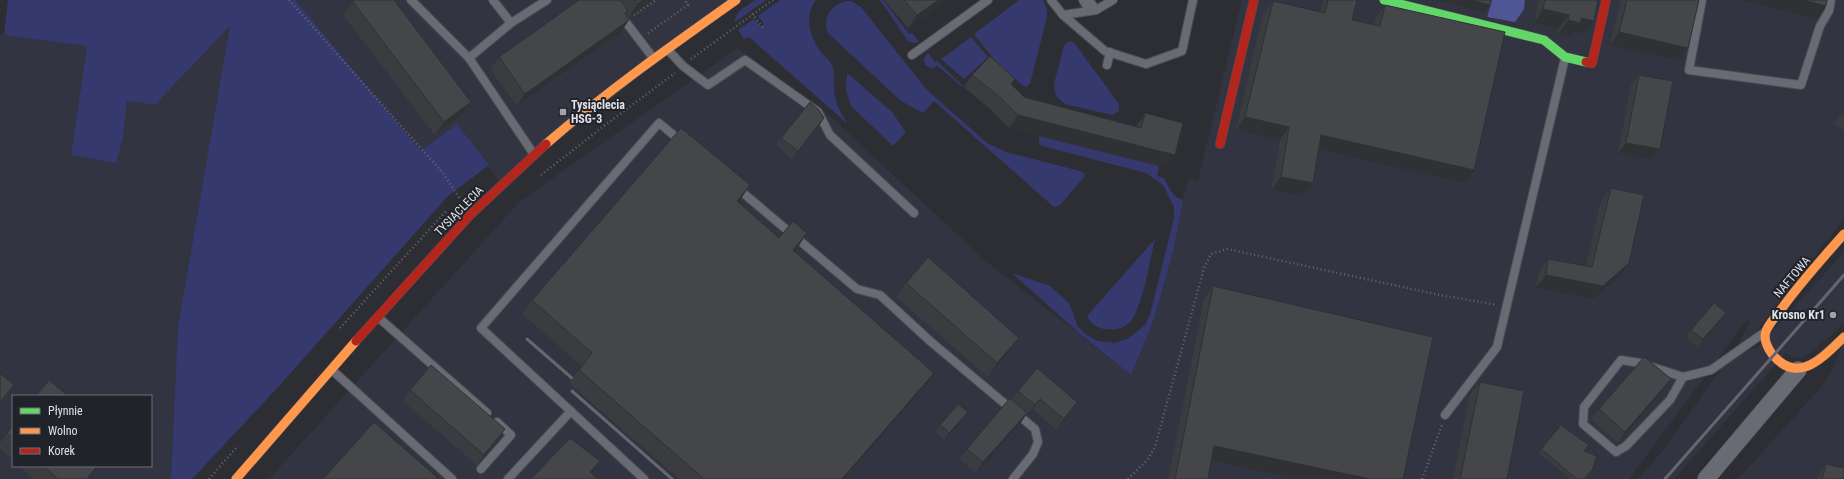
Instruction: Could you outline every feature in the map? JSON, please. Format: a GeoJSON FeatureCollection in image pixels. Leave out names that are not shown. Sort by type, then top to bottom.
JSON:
{"type":"FeatureCollection","features":[{"type":"Feature","properties":{"kind":"street","name":"TYSIĄCLECIA"},"geometry":{"type":"LineString","coordinates":[[236,479],[331,369],[471,214],[534,154],[572,121],[667,49],[736,0]]}},
{"type":"Feature","properties":{"kind":"street"},"geometry":{"type":"LineString","coordinates":[[1220,144],[1254,0]]}},
{"type":"Feature","properties":{"kind":"street"},"geometry":{"type":"LineString","coordinates":[[1384,0],[1544,40],[1565,57],[1592,63],[1606,0]]}},
{"type":"Feature","properties":{"kind":"street","name":"NAFTOWA"},"geometry":{"type":"LineString","coordinates":[[1766,331],[1782,307],[1844,234]]}},
{"type":"Feature","properties":{"kind":"street"},"geometry":{"type":"LineString","coordinates":[[1766,331],[1765,340],[1773,356],[1785,366],[1798,370]]}},
{"type":"Feature","properties":{"kind":"street"},"geometry":{"type":"LineString","coordinates":[[1706,479],[1798,370],[1810,365],[1824,355],[1844,337]]}},
{"type":"Feature","properties":{"kind":"lane"},"geometry":{"type":"LineString","coordinates":[[411,0],[469,58],[534,154]]}},
{"type":"Feature","properties":{"kind":"lane"},"geometry":{"type":"LineString","coordinates":[[493,0],[511,23]]}},
{"type":"Feature","properties":{"kind":"lane"},"geometry":{"type":"LineString","coordinates":[[469,58],[511,23],[547,0]]}},
{"type":"Feature","properties":{"kind":"lane"},"geometry":{"type":"LineString","coordinates":[[609,0],[654,59]]}},
{"type":"Feature","properties":{"kind":"lane"},"geometry":{"type":"LineString","coordinates":[[912,55],[988,0]]}},
{"type":"Feature","properties":{"kind":"lane"},"geometry":{"type":"LineString","coordinates":[[1051,0],[1063,15],[1105,50],[1146,64],[1182,51],[1193,0]]}},
{"type":"Feature","properties":{"kind":"lane"},"geometry":{"type":"LineString","coordinates":[[1083,0],[1093,10]]}},
{"type":"Feature","properties":{"kind":"lane"},"geometry":{"type":"LineString","coordinates":[[1090,0],[1093,10]]}},
{"type":"Feature","properties":{"kind":"lane"},"geometry":{"type":"LineString","coordinates":[[1702,0],[1689,70],[1801,85],[1820,26],[1829,11],[1831,0]]}},
{"type":"Feature","properties":{"kind":"lane"},"geometry":{"type":"LineString","coordinates":[[1063,15],[1093,10],[1108,1]]}},
{"type":"Feature","properties":{"kind":"lane"},"geometry":{"type":"LineString","coordinates":[[667,49],[683,66],[708,85],[745,60],[818,112],[830,135],[914,213]]}},
{"type":"Feature","properties":{"kind":"lane"},"geometry":{"type":"LineString","coordinates":[[1107,66],[1110,52]]}},
{"type":"Feature","properties":{"kind":"lane"},"geometry":{"type":"LineString","coordinates":[[1445,415],[1496,347],[1539,172],[1565,57]]}},
{"type":"Feature","properties":{"kind":"lane"},"geometry":{"type":"LineString","coordinates":[[644,479],[481,328],[658,123],[689,148]]}},
{"type":"Feature","properties":{"kind":"lane"},"geometry":{"type":"LineString","coordinates":[[732,183],[857,289],[880,295],[930,341],[1035,429],[1038,442],[1033,454],[1012,479]]}},
{"type":"Feature","properties":{"kind":"lane"},"geometry":{"type":"LineString","coordinates":[[378,317],[511,435],[481,468]]}},
{"type":"Feature","properties":{"kind":"lane"},"geometry":{"type":"LineString","coordinates":[[1683,377],[1670,400],[1626,446],[1616,452],[1583,424],[1584,407],[1621,360],[1640,363],[1683,377],[1711,370],[1766,331]]}},
{"type":"Feature","properties":{"kind":"lane"},"geometry":{"type":"LineString","coordinates":[[331,369],[452,479]]}},
{"type":"Feature","properties":{"kind":"lane"},"geometry":{"type":"LineString","coordinates":[[508,479],[571,411]]}},
{"type":"Feature","properties":{"kind":"path"},"geometry":{"type":"LineString","coordinates":[[289,0],[443,173],[471,214]]}},
{"type":"Feature","properties":{"kind":"path"},"geometry":{"type":"LineString","coordinates":[[629,17],[656,0]]}},
{"type":"Feature","properties":{"kind":"path"},"geometry":{"type":"LineString","coordinates":[[639,39],[688,5],[685,0]]}},
{"type":"Feature","properties":{"kind":"path"},"geometry":{"type":"LineString","coordinates":[[698,53],[772,0]]}},
{"type":"Feature","properties":{"kind":"path"},"geometry":{"type":"LineString","coordinates":[[752,14],[763,28]]}},
{"type":"Feature","properties":{"kind":"path"},"geometry":{"type":"LineString","coordinates":[[540,176],[672,75]]}},
{"type":"Feature","properties":{"kind":"path"},"geometry":{"type":"LineString","coordinates":[[1128,479],[1148,459],[1155,447],[1204,268],[1211,254],[1228,249],[1435,294],[1505,306]]}},
{"type":"Feature","properties":{"kind":"path"},"geometry":{"type":"LineString","coordinates":[[1422,479],[1445,415]]}},
{"type":"Feature","properties":{"kind":"shaded area"},"geometry":{"type":"Polygon","coordinates":[[[8,0],[295,0],[421,151],[457,124],[489,165],[448,196],[280,385],[192,479],[171,479],[178,327],[230,26],[155,105],[127,101],[123,137],[116,163],[71,155],[87,46],[4,35],[8,0]]]}},
{"type":"Feature","properties":{"kind":"shaded area"},"geometry":{"type":"Polygon","coordinates":[[[295,0],[735,0],[502,185],[457,124],[421,151],[295,0]]]}},
{"type":"Feature","properties":{"kind":"shaded area"},"geometry":{"type":"Polygon","coordinates":[[[755,0],[766,0],[735,22],[739,12],[755,0]]]}},
{"type":"Feature","properties":{"kind":"shaded area"},"geometry":{"type":"Polygon","coordinates":[[[780,0],[816,0],[810,12],[809,26],[816,45],[832,65],[837,104],[849,125],[749,37],[744,39],[738,30],[754,19],[761,27],[764,24],[758,16],[780,0]]]}},
{"type":"Feature","properties":{"kind":"shaded area"},"geometry":{"type":"Polygon","coordinates":[[[880,0],[883,0],[909,34],[912,33],[919,42],[914,43],[908,41],[880,0]]]}},
{"type":"Feature","properties":{"kind":"shaded area"},"geometry":{"type":"Polygon","coordinates":[[[1019,0],[1043,0],[1047,9],[1047,17],[1030,84],[1026,87],[997,63],[974,34],[1019,0]]]}},
{"type":"Feature","properties":{"kind":"shaded area"},"geometry":{"type":"Polygon","coordinates":[[[1242,0],[1492,0],[1487,17],[1524,9],[1525,0],[1844,0],[1844,219],[1758,329],[1749,347],[1756,349],[1844,252],[1844,324],[1809,354],[1799,358],[1793,357],[1786,353],[1674,479],[1638,479],[1664,449],[1737,346],[1750,322],[1747,319],[1629,479],[269,479],[520,201],[738,48],[832,118],[987,262],[1131,375],[1153,322],[1173,252],[1179,212],[1189,178],[1198,180],[1242,0]]]}},
{"type":"Feature","properties":{"kind":"shaded area"},"geometry":{"type":"Polygon","coordinates":[[[1492,0],[1525,0],[1524,9],[1515,22],[1487,17],[1492,0]]]}},
{"type":"Feature","properties":{"kind":"shaded area"},"geometry":{"type":"Polygon","coordinates":[[[846,1],[851,1],[861,7],[926,89],[987,143],[1006,152],[1080,171],[1085,174],[1084,177],[1060,205],[1054,207],[934,101],[923,113],[901,101],[828,33],[826,22],[829,12],[836,5],[846,1]]]}},
{"type":"Feature","properties":{"kind":"shaded area"},"geometry":{"type":"Polygon","coordinates":[[[231,25],[178,327],[171,479],[0,479],[0,35],[11,35],[87,46],[71,155],[123,137],[127,101],[155,105],[231,25]]]}},
{"type":"Feature","properties":{"kind":"shaded area"},"geometry":{"type":"Polygon","coordinates":[[[971,37],[988,57],[964,79],[941,59],[971,37]]]}},
{"type":"Feature","properties":{"kind":"shaded area"},"geometry":{"type":"Polygon","coordinates":[[[1069,41],[1075,44],[1119,104],[1119,111],[1112,115],[1065,104],[1056,96],[1054,84],[1064,46],[1069,41]]]}},
{"type":"Feature","properties":{"kind":"shaded area"},"geometry":{"type":"Polygon","coordinates":[[[928,53],[935,62],[937,61],[963,86],[962,87],[937,65],[933,69],[925,65],[924,59],[928,53]]]}},
{"type":"Feature","properties":{"kind":"shaded area"},"geometry":{"type":"Polygon","coordinates":[[[847,73],[892,112],[906,132],[893,146],[851,106],[846,90],[847,73]]]}},
{"type":"Feature","properties":{"kind":"shaded area"},"geometry":{"type":"Polygon","coordinates":[[[1039,136],[1159,166],[1157,176],[1164,178],[1173,194],[1179,199],[1183,200],[1173,252],[1153,322],[1131,375],[1080,334],[1012,273],[1050,286],[1069,303],[1078,327],[1087,335],[1098,341],[1115,343],[1129,338],[1145,325],[1150,315],[1174,218],[1174,207],[1163,185],[1146,173],[1042,146],[1039,143],[1039,136]]]}},
{"type":"Feature","properties":{"kind":"shaded area"},"geometry":{"type":"Polygon","coordinates":[[[1155,239],[1142,296],[1134,316],[1127,325],[1118,329],[1103,329],[1095,325],[1087,316],[1155,239]]]}},
{"type":"Feature","properties":{"kind":"shaded area"},"geometry":{"type":"Polygon","coordinates":[[[1844,340],[1844,479],[1738,479],[1822,386],[1833,369],[1844,340]]]}},
{"type":"Feature","properties":{"kind":"building"},"geometry":{"type":"Polygon","coordinates":[[[355,0],[394,0],[471,102],[444,122],[353,2],[355,0]]]}},
{"type":"Feature","properties":{"kind":"building"},"geometry":{"type":"Polygon","coordinates":[[[579,0],[620,0],[628,11],[625,13],[629,20],[525,94],[499,57],[579,0]]]}},
{"type":"Feature","properties":{"kind":"building"},"geometry":{"type":"Polygon","coordinates":[[[634,0],[644,0],[637,4],[634,0]]]}},
{"type":"Feature","properties":{"kind":"building"},"geometry":{"type":"Polygon","coordinates":[[[904,0],[939,0],[917,15],[904,0]]]}},
{"type":"Feature","properties":{"kind":"building"},"geometry":{"type":"Polygon","coordinates":[[[1328,0],[1357,0],[1352,20],[1380,26],[1385,5],[1505,32],[1474,170],[1321,135],[1313,183],[1281,177],[1289,127],[1245,117],[1273,1],[1325,13],[1328,0]]]}},
{"type":"Feature","properties":{"kind":"building"},"geometry":{"type":"Polygon","coordinates":[[[1470,0],[1491,0],[1490,5],[1470,0]]]}},
{"type":"Feature","properties":{"kind":"building"},"geometry":{"type":"Polygon","coordinates":[[[1545,0],[1598,0],[1594,21],[1581,18],[1581,23],[1568,20],[1569,15],[1543,9],[1545,0]]]}},
{"type":"Feature","properties":{"kind":"building"},"geometry":{"type":"Polygon","coordinates":[[[1627,0],[1699,0],[1688,48],[1619,32],[1627,0]]]}},
{"type":"Feature","properties":{"kind":"building"},"geometry":{"type":"Polygon","coordinates":[[[1803,0],[1827,0],[1826,6],[1803,0]]]}},
{"type":"Feature","properties":{"kind":"building"},"geometry":{"type":"Polygon","coordinates":[[[990,56],[1015,79],[1011,84],[1024,97],[1141,128],[1145,113],[1183,123],[1175,155],[1018,115],[1000,97],[972,75],[990,56]]]}},
{"type":"Feature","properties":{"kind":"building"},"geometry":{"type":"Polygon","coordinates":[[[1639,75],[1673,81],[1660,149],[1626,143],[1639,75]]]}},
{"type":"Feature","properties":{"kind":"building"},"geometry":{"type":"Polygon","coordinates":[[[810,102],[819,110],[824,118],[798,151],[781,138],[810,102]]]}},
{"type":"Feature","properties":{"kind":"building"},"geometry":{"type":"Polygon","coordinates":[[[1844,109],[1844,116],[1841,114],[1844,109]]]}},
{"type":"Feature","properties":{"kind":"building"},"geometry":{"type":"Polygon","coordinates":[[[681,128],[750,185],[737,201],[779,238],[793,221],[807,233],[793,250],[934,373],[842,479],[704,479],[579,370],[592,353],[532,300],[681,128]]]}},
{"type":"Feature","properties":{"kind":"building"},"geometry":{"type":"Polygon","coordinates":[[[1611,188],[1644,195],[1629,263],[1603,286],[1546,275],[1548,259],[1592,267],[1611,188]]]}},
{"type":"Feature","properties":{"kind":"building"},"geometry":{"type":"Polygon","coordinates":[[[928,257],[1019,338],[997,363],[906,283],[928,257]]]}},
{"type":"Feature","properties":{"kind":"building"},"geometry":{"type":"Polygon","coordinates":[[[1213,286],[1433,337],[1403,479],[1370,479],[1214,446],[1208,479],[1175,479],[1213,286]]]}},
{"type":"Feature","properties":{"kind":"building"},"geometry":{"type":"Polygon","coordinates":[[[1714,303],[1726,313],[1703,339],[1691,330],[1714,303]]]}},
{"type":"Feature","properties":{"kind":"building"},"geometry":{"type":"Polygon","coordinates":[[[1644,357],[1671,379],[1625,432],[1599,409],[1644,357]]]}},
{"type":"Feature","properties":{"kind":"building"},"geometry":{"type":"Polygon","coordinates":[[[431,365],[505,429],[484,455],[410,390],[431,365]]]}},
{"type":"Feature","properties":{"kind":"building"},"geometry":{"type":"Polygon","coordinates":[[[1037,368],[1077,402],[1064,419],[1040,399],[1035,405],[1018,391],[1037,368]]]}},
{"type":"Feature","properties":{"kind":"building"},"geometry":{"type":"Polygon","coordinates":[[[0,373],[14,385],[1,401],[0,400],[0,373]]]}},
{"type":"Feature","properties":{"kind":"building"},"geometry":{"type":"Polygon","coordinates":[[[49,380],[67,395],[37,395],[49,380]]]}},
{"type":"Feature","properties":{"kind":"building"},"geometry":{"type":"Polygon","coordinates":[[[1480,382],[1524,391],[1507,479],[1460,479],[1480,382]]]}},
{"type":"Feature","properties":{"kind":"building"},"geometry":{"type":"Polygon","coordinates":[[[1010,398],[1027,413],[983,462],[967,449],[1010,398]]]}},
{"type":"Feature","properties":{"kind":"building"},"geometry":{"type":"Polygon","coordinates":[[[958,404],[968,412],[949,433],[940,425],[958,404]]]}},
{"type":"Feature","properties":{"kind":"building"},"geometry":{"type":"Polygon","coordinates":[[[374,422],[439,479],[323,479],[374,422]]]}},
{"type":"Feature","properties":{"kind":"building"},"geometry":{"type":"Polygon","coordinates":[[[1561,425],[1589,445],[1584,451],[1597,456],[1592,470],[1584,479],[1577,479],[1541,449],[1561,425]]]}},
{"type":"Feature","properties":{"kind":"building"},"geometry":{"type":"Polygon","coordinates":[[[12,426],[12,438],[7,433],[12,426]]]}},
{"type":"Feature","properties":{"kind":"building"},"geometry":{"type":"Polygon","coordinates":[[[570,438],[600,461],[590,472],[598,479],[531,479],[570,438]]]}},
{"type":"Feature","properties":{"kind":"building"},"geometry":{"type":"Polygon","coordinates":[[[1826,464],[1844,468],[1844,479],[1822,479],[1826,464]]]}},
{"type":"Feature","properties":{"kind":"building"},"geometry":{"type":"Polygon","coordinates":[[[44,467],[96,467],[87,479],[58,479],[44,467]]]}},
{"type":"Feature","properties":{"kind":"railway"},"geometry":{"type":"LineString","coordinates":[[1665,479],[1844,275]]}},
{"type":"Feature","properties":{"kind":"railway"},"geometry":{"type":"LineString","coordinates":[[527,339],[581,386]]}},
{"type":"Feature","properties":{"kind":"railway"},"geometry":{"type":"LineString","coordinates":[[572,391],[672,479]]}},
{"type":"Feature","properties":{"kind":"traffic: fast"},"geometry":{"type":"LineString","coordinates":[[1384,0],[1544,40],[1565,57],[1586,62]]}},
{"type":"Feature","properties":{"kind":"traffic: slow"},"geometry":{"type":"LineString","coordinates":[[546,144],[615,88],[736,0]]}},
{"type":"Feature","properties":{"kind":"traffic: slow"},"geometry":{"type":"LineString","coordinates":[[1844,234],[1787,301],[1769,326],[1765,337],[1766,343],[1772,354],[1782,363],[1791,368],[1801,368],[1819,360],[1844,337]]}},
{"type":"Feature","properties":{"kind":"traffic: slow"},"geometry":{"type":"LineString","coordinates":[[236,479],[356,341]]}},
{"type":"Feature","properties":{"kind":"traffic: jam"},"geometry":{"type":"LineString","coordinates":[[1220,144],[1254,0]]}},
{"type":"Feature","properties":{"kind":"traffic: jam"},"geometry":{"type":"LineString","coordinates":[[1586,62],[1592,63],[1606,0]]}},
{"type":"Feature","properties":{"kind":"traffic: jam"},"geometry":{"type":"LineString","coordinates":[[356,341],[471,214],[546,144]]}},
{"type":"Feature","properties":{"kind":"place","name":"Tysiąclecia HSG-3"},"geometry":{"type":"Point","coordinates":[563,112]}},
{"type":"Feature","properties":{"kind":"place","name":"Krosno Kr1"},"geometry":{"type":"Point","coordinates":[1833,315]}}]}
